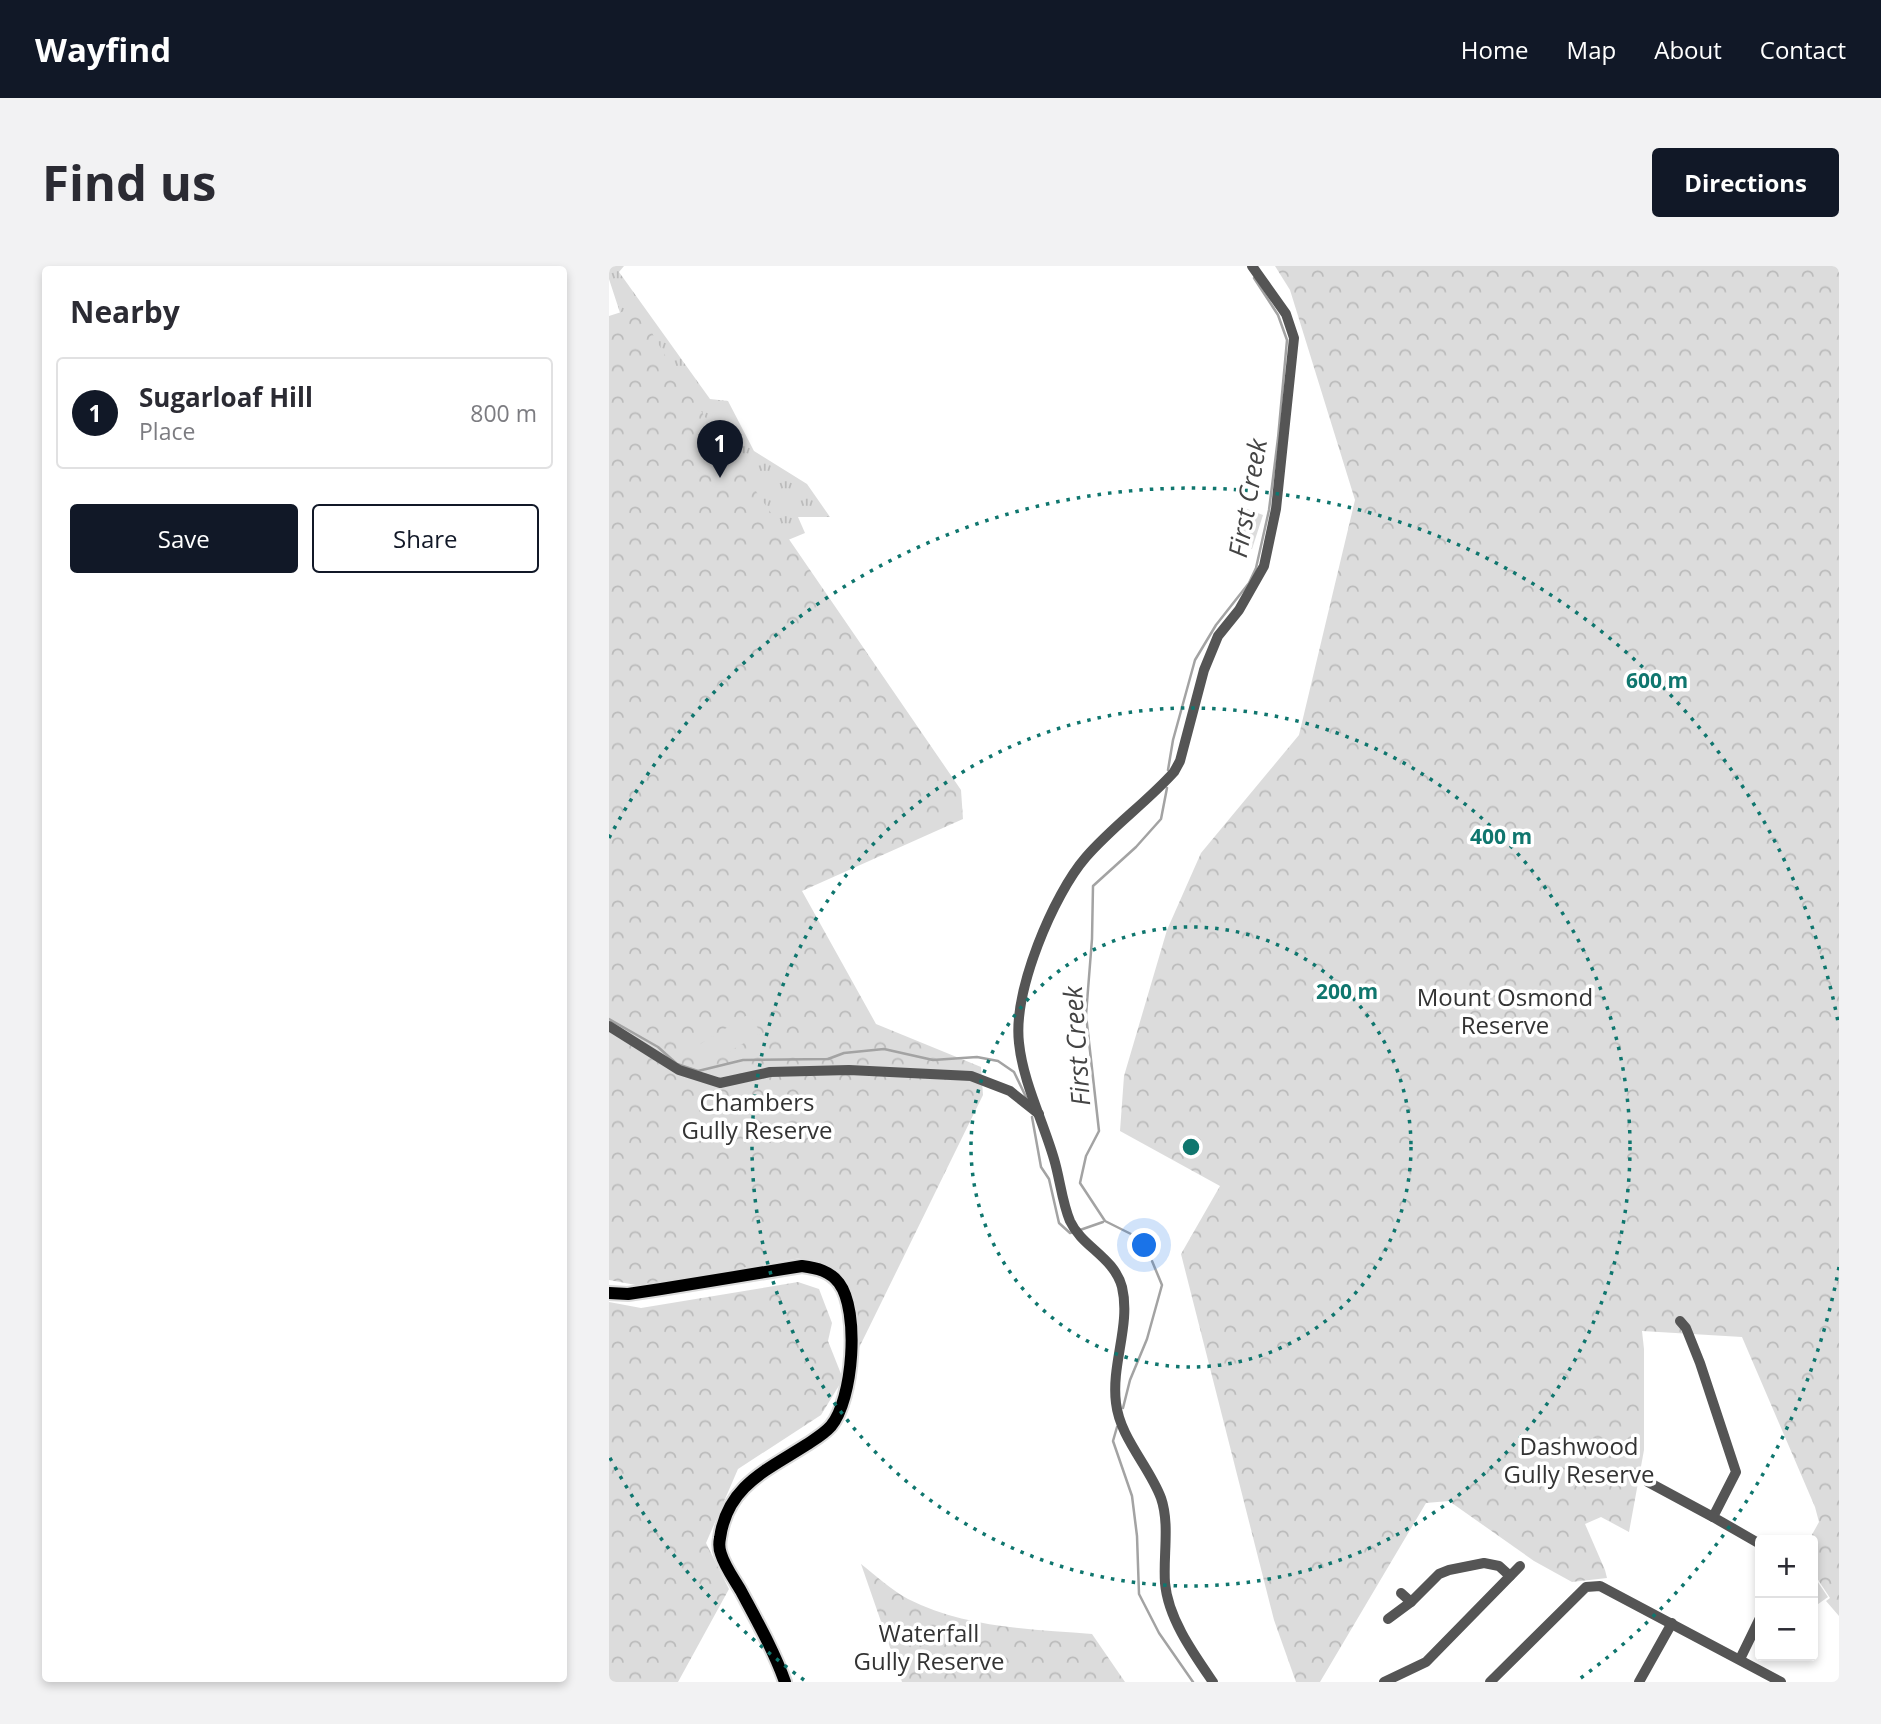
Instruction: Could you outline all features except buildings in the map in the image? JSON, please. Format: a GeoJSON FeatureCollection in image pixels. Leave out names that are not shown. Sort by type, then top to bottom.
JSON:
{"type":"FeatureCollection","features":[{"type":"Feature","properties":{"kind":"main road"},"geometry":{"type":"LineString","coordinates":[[609,1293],[650,1291],[803,1266],[818,1268],[833,1277],[845,1294],[851,1318],[851,1354],[846,1398],[839,1414],[822,1435],[764,1470],[744,1486],[732,1505],[720,1535],[720,1552],[767,1641],[785,1682]]}},
{"type":"Feature","properties":{"kind":"street"},"geometry":{"type":"LineString","coordinates":[[1213,1682],[1196,1657],[1169,1602],[1165,1584],[1164,1513],[1161,1498],[1126,1432],[1116,1405],[1115,1380],[1124,1305],[1122,1287],[1110,1263],[1071,1222],[1054,1159],[1023,1065],[1018,1018],[1023,992],[1042,934],[1059,898],[1084,859],[1112,829],[1174,772],[1180,761],[1204,670],[1218,636],[1239,610],[1264,566],[1276,509],[1294,338],[1286,314],[1252,266]]}},
{"type":"Feature","properties":{"kind":"street"},"geometry":{"type":"LineString","coordinates":[[609,1026],[679,1070],[720,1083],[769,1072],[849,1070],[971,1076],[1010,1091],[1039,1114]]}},
{"type":"Feature","properties":{"kind":"street"},"geometry":{"type":"LineString","coordinates":[[1680,1321],[1686,1328],[1700,1363],[1737,1472],[1713,1517]]}},
{"type":"Feature","properties":{"kind":"street"},"geometry":{"type":"LineString","coordinates":[[1648,1482],[1755,1541]]}},
{"type":"Feature","properties":{"kind":"street"},"geometry":{"type":"LineString","coordinates":[[1388,1619],[1411,1602],[1439,1574],[1449,1570],[1484,1563],[1499,1566],[1510,1576]]}},
{"type":"Feature","properties":{"kind":"street"},"geometry":{"type":"LineString","coordinates":[[1384,1682],[1426,1662],[1520,1566]]}},
{"type":"Feature","properties":{"kind":"street"},"geometry":{"type":"LineString","coordinates":[[1490,1682],[1586,1587],[1607,1588],[1781,1682]]}},
{"type":"Feature","properties":{"kind":"street"},"geometry":{"type":"LineString","coordinates":[[1401,1592],[1411,1602]]}},
{"type":"Feature","properties":{"kind":"street"},"geometry":{"type":"LineString","coordinates":[[1639,1682],[1672,1623]]}},
{"type":"Feature","properties":{"kind":"street"},"geometry":{"type":"LineString","coordinates":[[1740,1659],[1755,1628]]}},
{"type":"Feature","properties":{"kind":"green space"},"geometry":{"type":"Polygon","coordinates":[[[609,266],[624,266],[619,272],[710,399],[728,401],[754,451],[807,484],[830,517],[798,517],[805,533],[737,561],[637,365],[609,279],[609,266]]]}},
{"type":"Feature","properties":{"kind":"green space","name":"Mount Osmond Reserve"},"geometry":{"type":"Polygon","coordinates":[[[1275,266],[1839,266],[1839,1616],[1826,1601],[1830,1598],[1818,1580],[1818,1535],[1812,1535],[1819,1522],[1815,1507],[1742,1337],[1642,1331],[1644,1450],[1629,1532],[1601,1517],[1585,1524],[1607,1578],[1572,1582],[1534,1561],[1449,1501],[1426,1503],[1320,1682],[1296,1682],[1274,1620],[1181,1254],[1220,1186],[1120,1131],[1124,1076],[1167,930],[1201,853],[1299,735],[1355,500],[1290,290],[1275,266]]]}},
{"type":"Feature","properties":{"kind":"green space","name":"Chambers Gully Reserve"},"geometry":{"type":"Polygon","coordinates":[[[637,307],[677,376],[961,790],[963,819],[802,891],[876,1024],[981,1067],[983,1095],[856,1354],[854,1296],[839,1271],[801,1258],[641,1286],[609,1280],[609,316],[637,307]]]}},
{"type":"Feature","properties":{"kind":"green space"},"geometry":{"type":"Polygon","coordinates":[[[1247,509],[1263,515],[1252,549],[1235,543],[1247,509]]]}},
{"type":"Feature","properties":{"kind":"green space"},"geometry":{"type":"Polygon","coordinates":[[[749,1014],[761,1033],[703,1067],[689,1051],[749,1014]]]}},
{"type":"Feature","properties":{"kind":"green space"},"geometry":{"type":"Polygon","coordinates":[[[798,1282],[819,1289],[832,1323],[828,1341],[843,1379],[821,1415],[738,1469],[706,1543],[729,1589],[678,1682],[609,1682],[609,1302],[641,1308],[798,1282]]]}},
{"type":"Feature","properties":{"kind":"green space","name":"Waterfall Gully Reserve"},"geometry":{"type":"Polygon","coordinates":[[[861,1564],[908,1599],[952,1616],[998,1625],[1092,1634],[1125,1682],[902,1682],[861,1564]]]}},
{"type":"Feature","properties":{"kind":"green space"},"geometry":{"type":"Polygon","coordinates":[[[1818,1582],[1828,1597],[1818,1604],[1818,1582]]]}},
{"type":"Feature","properties":{"kind":"waterway","name":"First Creek"},"geometry":{"type":"LineString","coordinates":[[1168,770],[1173,740],[1195,660],[1216,625],[1249,583],[1256,568],[1269,510],[1287,340],[1278,315],[1254,278]]}},
{"type":"Feature","properties":{"kind":"waterway","name":"First Creek"},"geometry":{"type":"LineString","coordinates":[[1148,1255],[1135,1236],[1105,1221],[1080,1183],[1086,1156],[1099,1131],[1086,1015],[1093,886],[1136,847],[1161,819],[1167,788]]}},
{"type":"Feature","properties":{"kind":"waterway"},"geometry":{"type":"LineString","coordinates":[[609,1019],[658,1047],[677,1064],[698,1071],[743,1060],[828,1059],[844,1053],[884,1049],[933,1060],[977,1057],[998,1061],[1014,1072],[1027,1099]]}},
{"type":"Feature","properties":{"kind":"waterway"},"geometry":{"type":"LineString","coordinates":[[1032,1117],[1041,1167],[1049,1179],[1059,1223],[1070,1233],[1074,1232]]}},
{"type":"Feature","properties":{"kind":"waterway"},"geometry":{"type":"LineString","coordinates":[[1080,1230],[1103,1222]]}},
{"type":"Feature","properties":{"kind":"waterway","name":"First Creek"},"geometry":{"type":"LineString","coordinates":[[1123,1408],[1162,1285],[1152,1261]]}},
{"type":"Feature","properties":{"kind":"waterway","name":"First Creek"},"geometry":{"type":"LineString","coordinates":[[1117,1427],[1113,1441],[1132,1496],[1137,1536],[1139,1594],[1159,1633],[1193,1682]]}},
{"type":"Feature","properties":{"kind":"place","name":"Sugarloaf Hill"},"geometry":{"type":"Point","coordinates":[720,478]}},
{"type":"Feature","properties":{"kind":"park label","name":"Dashwood Gully Reserve"},"geometry":{"type":"Point","coordinates":[1579,1459]}}]}
